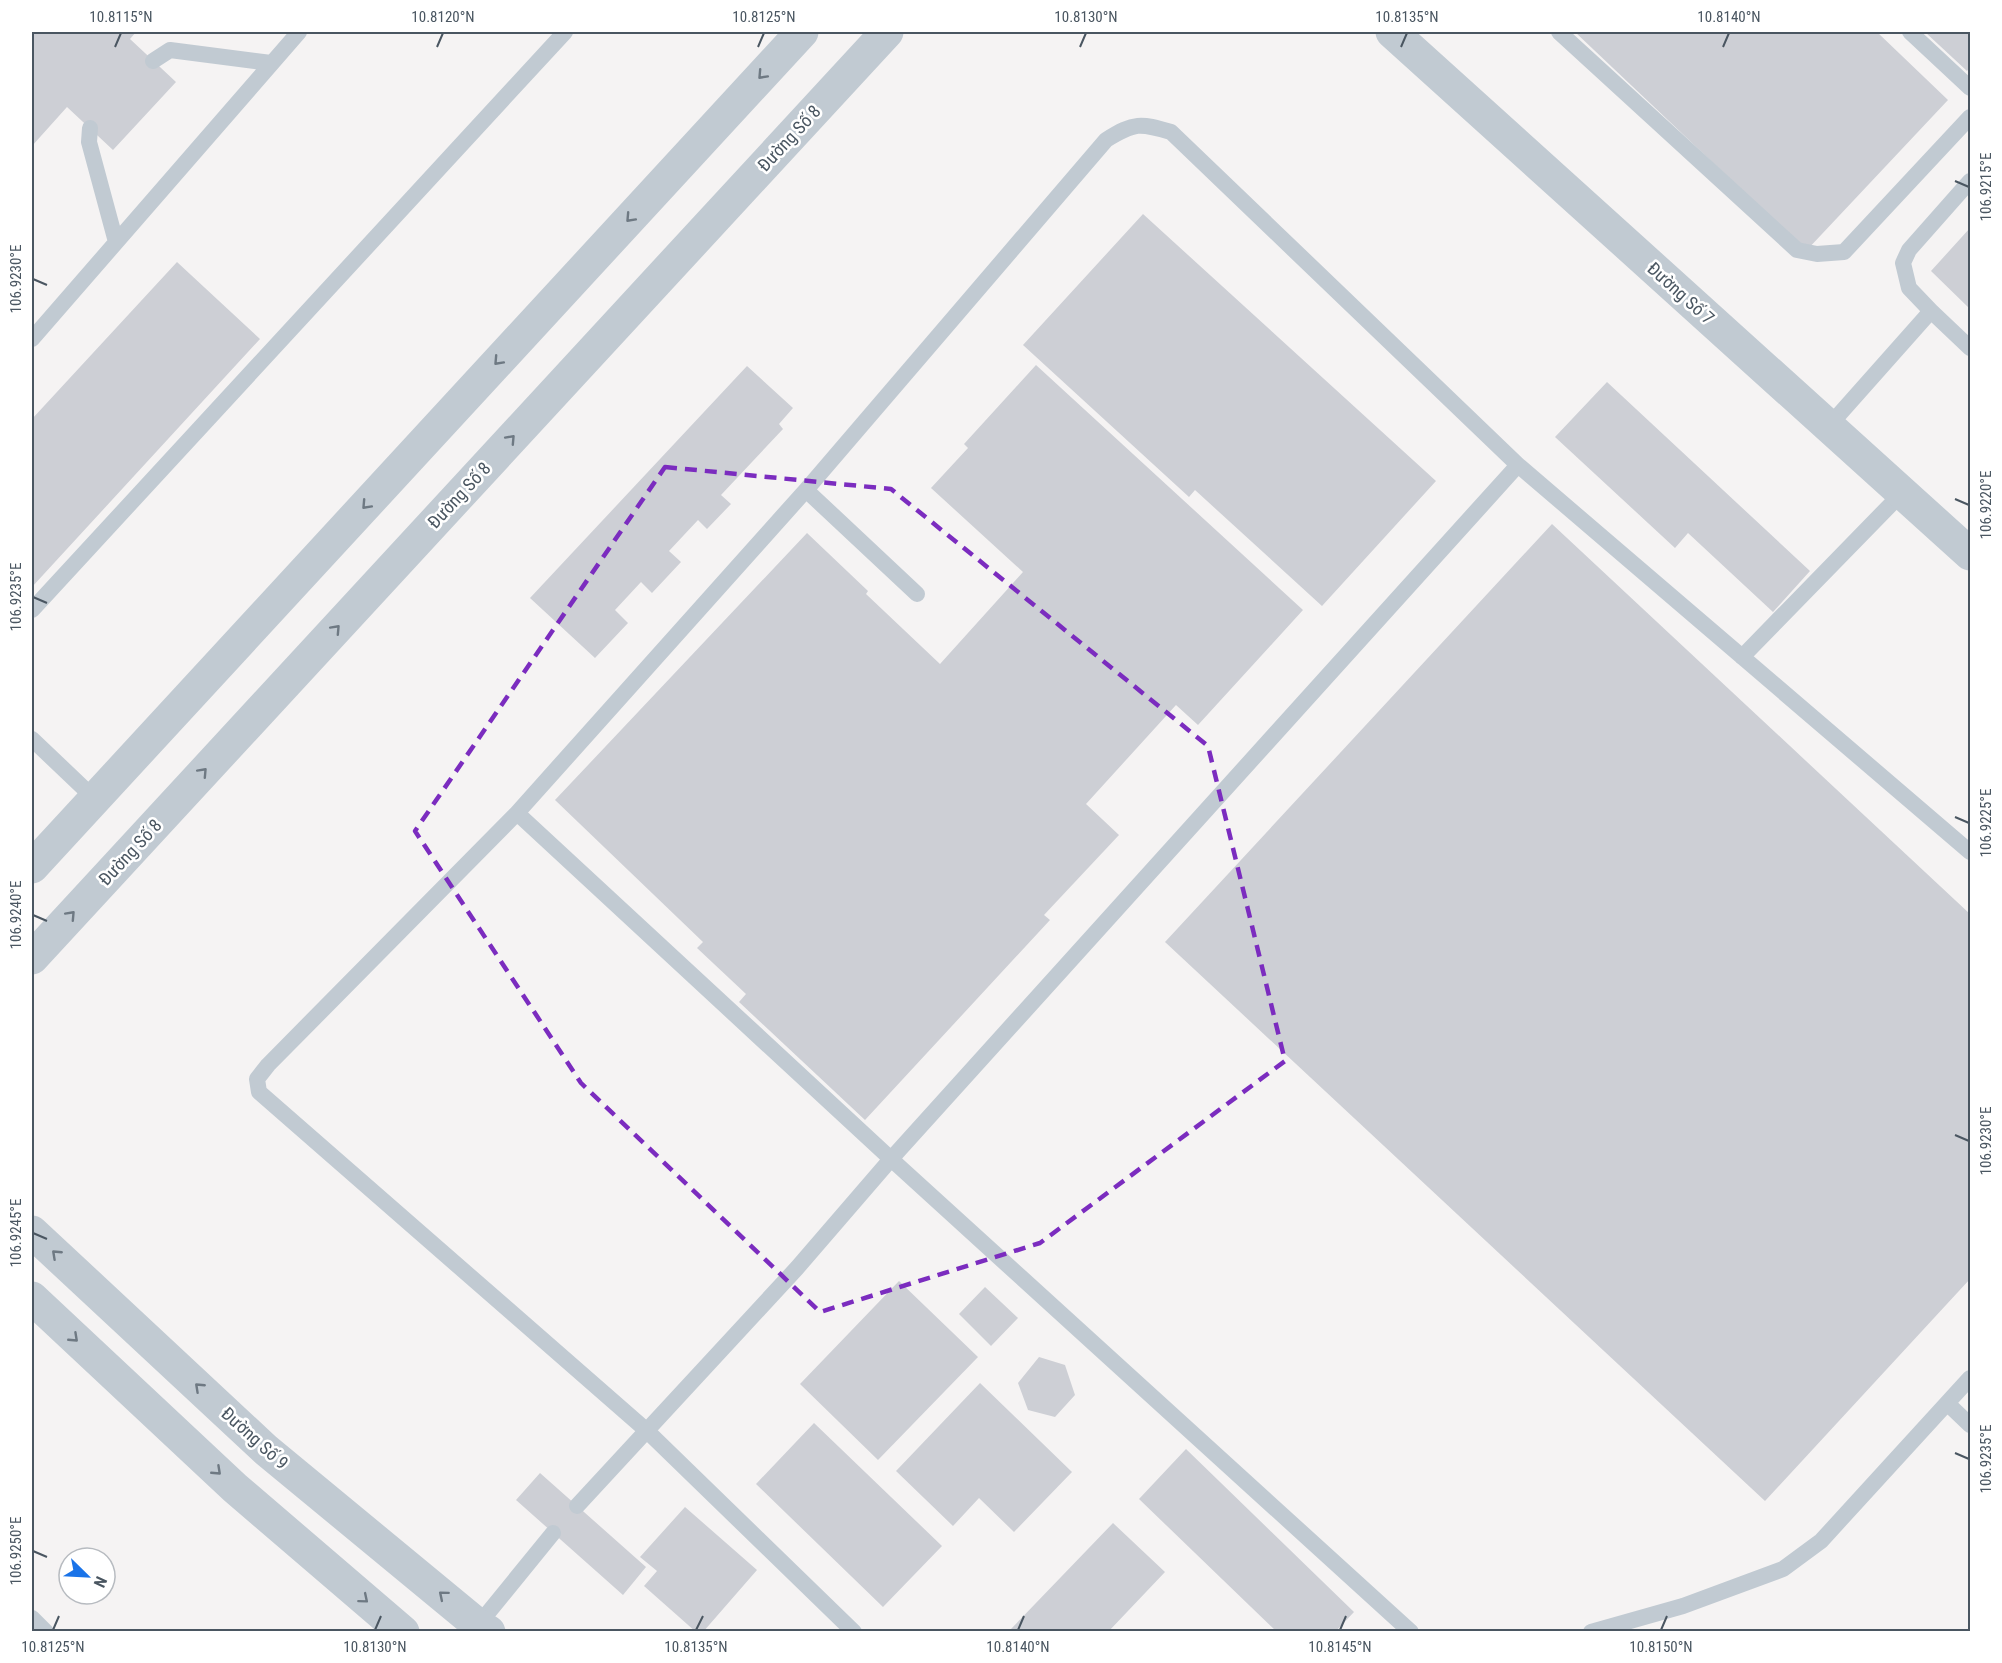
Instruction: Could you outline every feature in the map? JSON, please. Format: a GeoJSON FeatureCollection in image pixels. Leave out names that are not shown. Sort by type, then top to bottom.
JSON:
{"type":"FeatureCollection","features":[{"type":"Feature","properties":{"kind":"street"},"geometry":{"type":"LineString","coordinates":[[32,867],[801,32]]}},
{"type":"Feature","properties":{"kind":"street","name":"Đường Số 8"},"geometry":{"type":"LineString","coordinates":[[32,958],[887,32]]}},
{"type":"Feature","properties":{"kind":"street","name":"Đường Số 7"},"geometry":{"type":"LineString","coordinates":[[1392,32],[1971,554]]}},
{"type":"Feature","properties":{"kind":"street","name":"Đường Số 9"},"geometry":{"type":"LineString","coordinates":[[32,1232],[266,1450],[480,1629]]}},
{"type":"Feature","properties":{"kind":"street"},"geometry":{"type":"LineString","coordinates":[[32,1298],[235,1488],[403,1632]]}},
{"type":"Feature","properties":{"kind":"lane"},"geometry":{"type":"LineString","coordinates":[[32,339],[299,32]]}},
{"type":"Feature","properties":{"kind":"lane"},"geometry":{"type":"LineString","coordinates":[[32,610],[565,32]]}},
{"type":"Feature","properties":{"kind":"lane"},"geometry":{"type":"LineString","coordinates":[[1559,32],[1797,250],[1817,254],[1844,252],[1971,117]]}},
{"type":"Feature","properties":{"kind":"lane"},"geometry":{"type":"LineString","coordinates":[[1911,32],[1971,88]]}},
{"type":"Feature","properties":{"kind":"lane"},"geometry":{"type":"LineString","coordinates":[[153,61],[170,50],[271,63]]}},
{"type":"Feature","properties":{"kind":"lane"},"geometry":{"type":"LineString","coordinates":[[854,1632],[646,1430],[259,1092],[257,1079],[268,1065],[517,813],[806,490],[1106,140],[1122,130],[1144,124],[1171,132],[1518,465],[1971,852]]}},
{"type":"Feature","properties":{"kind":"lane"},"geometry":{"type":"LineString","coordinates":[[90,128],[89,142],[116,242]]}},
{"type":"Feature","properties":{"kind":"lane"},"geometry":{"type":"LineString","coordinates":[[1971,181],[1909,250],[1903,263],[1909,288],[1971,348]]}},
{"type":"Feature","properties":{"kind":"lane"},"geometry":{"type":"LineString","coordinates":[[1828,427],[1931,311]]}},
{"type":"Feature","properties":{"kind":"lane"},"geometry":{"type":"LineString","coordinates":[[577,1506],[797,1268],[891,1160],[1518,465]]}},
{"type":"Feature","properties":{"kind":"lane"},"geometry":{"type":"LineString","coordinates":[[806,490],[917,594]]}},
{"type":"Feature","properties":{"kind":"lane"},"geometry":{"type":"LineString","coordinates":[[1742,657],[1902,493]]}},
{"type":"Feature","properties":{"kind":"lane"},"geometry":{"type":"LineString","coordinates":[[32,739],[95,799]]}},
{"type":"Feature","properties":{"kind":"lane"},"geometry":{"type":"LineString","coordinates":[[517,813],[891,1160],[1411,1632]]}},
{"type":"Feature","properties":{"kind":"lane"},"geometry":{"type":"LineString","coordinates":[[1591,1632],[1683,1606],[1783,1569],[1821,1540],[1971,1378]]}},
{"type":"Feature","properties":{"kind":"lane"},"geometry":{"type":"LineString","coordinates":[[1948,1404],[1971,1425]]}},
{"type":"Feature","properties":{"kind":"lane"},"geometry":{"type":"LineString","coordinates":[[480,1629],[553,1533]]}},
{"type":"Feature","properties":{"kind":"lane"},"geometry":{"type":"LineString","coordinates":[[32,1618],[46,1632]]}},
{"type":"Feature","properties":{"kind":"highlighted area"},"geometry":{"type":"Polygon","coordinates":[[[665,467],[891,489],[1208,746],[1285,1061],[1040,1243],[820,1312],[581,1083],[415,831],[665,467]]]}},
{"type":"Feature","properties":{"kind":"building"},"geometry":{"type":"Polygon","coordinates":[[[32,32],[136,32],[130,39],[176,82],[113,150],[67,107],[32,146],[32,32]]]}},
{"type":"Feature","properties":{"kind":"building"},"geometry":{"type":"Polygon","coordinates":[[[1575,32],[1877,32],[1948,100],[1806,251],[1575,32]]]}},
{"type":"Feature","properties":{"kind":"building"},"geometry":{"type":"Polygon","coordinates":[[[1925,32],[1970,32],[1970,67],[1967,71],[1925,32]]]}},
{"type":"Feature","properties":{"kind":"building"},"geometry":{"type":"Polygon","coordinates":[[[1143,214],[1436,481],[1322,606],[1195,490],[1189,497],[1023,345],[1143,214]]]}},
{"type":"Feature","properties":{"kind":"building"},"geometry":{"type":"Polygon","coordinates":[[[1970,228],[1970,309],[1931,271],[1970,228]]]}},
{"type":"Feature","properties":{"kind":"building"},"geometry":{"type":"Polygon","coordinates":[[[177,262],[260,339],[32,587],[32,419],[177,262]]]}},
{"type":"Feature","properties":{"kind":"building"},"geometry":{"type":"Polygon","coordinates":[[[1036,365],[1303,610],[1198,725],[1176,705],[1086,804],[1119,835],[1044,915],[1050,920],[865,1120],[739,1002],[746,994],[697,948],[703,942],[555,800],[807,533],[868,591],[866,594],[940,664],[1023,572],[931,488],[968,448],[964,444],[1036,365]]]}},
{"type":"Feature","properties":{"kind":"building"},"geometry":{"type":"Polygon","coordinates":[[[747,366],[793,408],[779,424],[783,429],[721,495],[731,504],[707,529],[698,520],[669,551],[681,562],[652,593],[641,582],[615,610],[628,623],[595,658],[530,598],[747,366]]]}},
{"type":"Feature","properties":{"kind":"building"},"geometry":{"type":"Polygon","coordinates":[[[1607,382],[1810,571],[1773,612],[1688,533],[1675,548],[1555,437],[1607,382]]]}},
{"type":"Feature","properties":{"kind":"building"},"geometry":{"type":"Polygon","coordinates":[[[1552,524],[1970,914],[1970,1279],[1765,1501],[1165,942],[1552,524]]]}},
{"type":"Feature","properties":{"kind":"building"},"geometry":{"type":"Polygon","coordinates":[[[899,1281],[978,1357],[878,1460],[800,1384],[899,1281]]]}},
{"type":"Feature","properties":{"kind":"building"},"geometry":{"type":"Polygon","coordinates":[[[985,1287],[1018,1318],[991,1346],[959,1314],[985,1287]]]}},
{"type":"Feature","properties":{"kind":"building"},"geometry":{"type":"Polygon","coordinates":[[[1039,1357],[1065,1365],[1075,1395],[1055,1417],[1028,1410],[1018,1383],[1039,1357]]]}},
{"type":"Feature","properties":{"kind":"building"},"geometry":{"type":"Polygon","coordinates":[[[980,1383],[1072,1472],[1014,1532],[979,1498],[953,1526],[896,1471],[980,1383]]]}},
{"type":"Feature","properties":{"kind":"building"},"geometry":{"type":"Polygon","coordinates":[[[814,1423],[942,1546],[883,1607],[756,1484],[814,1423]]]}},
{"type":"Feature","properties":{"kind":"building"},"geometry":{"type":"Polygon","coordinates":[[[1186,1449],[1354,1612],[1335,1632],[1277,1632],[1139,1499],[1186,1449]]]}},
{"type":"Feature","properties":{"kind":"building"},"geometry":{"type":"Polygon","coordinates":[[[540,1473],[646,1567],[623,1595],[516,1500],[540,1473]]]}},
{"type":"Feature","properties":{"kind":"building"},"geometry":{"type":"Polygon","coordinates":[[[685,1507],[757,1570],[703,1632],[696,1632],[644,1586],[657,1571],[640,1557],[685,1507]]]}},
{"type":"Feature","properties":{"kind":"building"},"geometry":{"type":"Polygon","coordinates":[[[1113,1523],[1165,1572],[1108,1632],[1012,1632],[1010,1630],[1113,1523]]]}}]}
